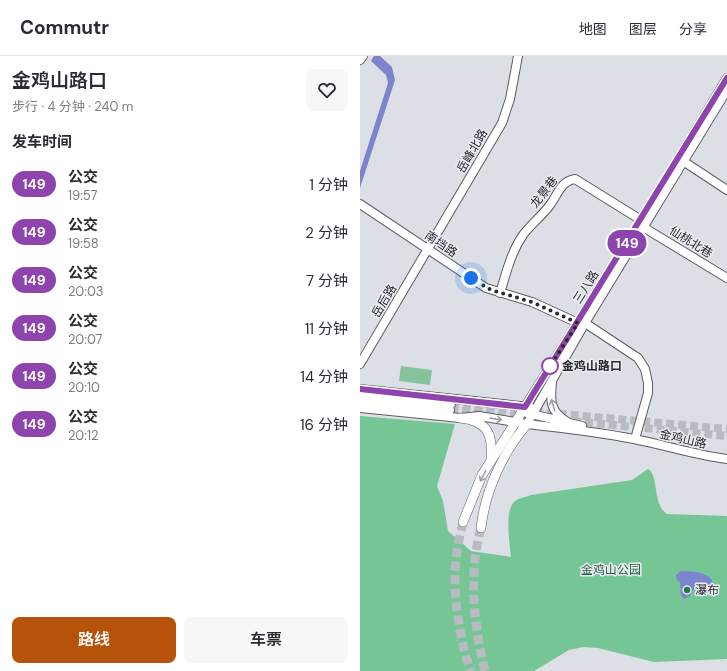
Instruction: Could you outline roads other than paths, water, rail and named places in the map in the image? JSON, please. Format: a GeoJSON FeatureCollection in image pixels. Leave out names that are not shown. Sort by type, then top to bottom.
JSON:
{"type":"FeatureCollection","features":[{"type":"Feature","properties":{"kind":"main road"},"geometry":{"type":"LineString","coordinates":[[464,522],[476,489],[490,462],[524,410]]}},
{"type":"Feature","properties":{"kind":"main road"},"geometry":{"type":"LineString","coordinates":[[464,417],[474,420],[486,428],[491,441],[490,462]]}},
{"type":"Feature","properties":{"kind":"main road"},"geometry":{"type":"LineString","coordinates":[[481,528],[485,506],[498,471],[515,438],[527,424]]}},
{"type":"Feature","properties":{"kind":"street"},"geometry":{"type":"LineString","coordinates":[[360,60],[363,56]]}},
{"type":"Feature","properties":{"kind":"street","name":"岳峰北路"},"geometry":{"type":"LineString","coordinates":[[428,249],[504,119],[510,99],[518,56]]}},
{"type":"Feature","properties":{"kind":"street","name":"三八路"},"geometry":{"type":"LineString","coordinates":[[524,410],[581,323],[642,223],[727,78]]}},
{"type":"Feature","properties":{"kind":"street","name":"三八路"},"geometry":{"type":"LineString","coordinates":[[642,223],[727,90]]}},
{"type":"Feature","properties":{"kind":"street"},"geometry":{"type":"LineString","coordinates":[[683,161],[727,190]]}},
{"type":"Feature","properties":{"kind":"street","name":"龙景巷"},"geometry":{"type":"LineString","coordinates":[[500,293],[518,243],[550,205],[562,185],[568,180],[575,179],[581,181],[642,223]]}},
{"type":"Feature","properties":{"kind":"street","name":"南垱路"},"geometry":{"type":"LineString","coordinates":[[360,204],[483,286],[500,293],[539,304],[581,323],[638,358],[645,368],[648,393],[635,439]]}},
{"type":"Feature","properties":{"kind":"street","name":"仙桃北巷"},"geometry":{"type":"LineString","coordinates":[[642,223],[727,278]]}},
{"type":"Feature","properties":{"kind":"street","name":"岳后路"},"geometry":{"type":"LineString","coordinates":[[360,364],[428,249]]}},
{"type":"Feature","properties":{"kind":"street","name":"三八路"},"geometry":{"type":"LineString","coordinates":[[527,424],[553,378],[581,323]]}},
{"type":"Feature","properties":{"kind":"street"},"geometry":{"type":"LineString","coordinates":[[553,378],[551,398],[553,409],[560,418],[572,424]]}},
{"type":"Feature","properties":{"kind":"street"},"geometry":{"type":"LineString","coordinates":[[360,389],[468,400],[534,411],[572,424],[623,433],[635,439]]}},
{"type":"Feature","properties":{"kind":"street"},"geometry":{"type":"LineString","coordinates":[[360,396],[451,407],[360,402]]}},
{"type":"Feature","properties":{"kind":"street"},"geometry":{"type":"LineString","coordinates":[[464,417],[472,409],[468,400]]}},
{"type":"Feature","properties":{"kind":"street"},"geometry":{"type":"LineString","coordinates":[[360,408],[464,417],[479,416],[527,424],[596,432],[635,439]]}},
{"type":"Feature","properties":{"kind":"street","name":"金鸡山路"},"geometry":{"type":"LineString","coordinates":[[635,439],[692,454],[727,460]]}},
{"type":"Feature","properties":{"kind":"water"},"geometry":{"type":"Polygon","coordinates":[[[374,56],[380,56],[392,67],[395,80],[360,188],[360,171],[388,83],[386,75],[371,61],[374,56]]]}},
{"type":"Feature","properties":{"kind":"water"},"geometry":{"type":"Polygon","coordinates":[[[681,571],[698,572],[708,576],[712,580],[713,585],[694,589],[690,596],[684,599],[681,595],[680,582],[677,580],[676,575],[681,571]]]}},
{"type":"Feature","properties":{"kind":"tunnel"},"geometry":{"type":"LineString","coordinates":[[451,404],[727,429]]}},
{"type":"Feature","properties":{"kind":"tunnel"},"geometry":{"type":"LineString","coordinates":[[450,410],[537,418]]}},
{"type":"Feature","properties":{"kind":"tunnel"},"geometry":{"type":"LineString","coordinates":[[573,421],[727,436]]}},
{"type":"Feature","properties":{"kind":"tunnel"},"geometry":{"type":"LineString","coordinates":[[463,522],[455,565],[455,580],[457,612],[463,644],[471,671]]}},
{"type":"Feature","properties":{"kind":"tunnel"},"geometry":{"type":"LineString","coordinates":[[481,528],[475,563],[474,600],[475,618],[485,671]]}},
{"type":"Feature","properties":{"kind":"place","name":"金鸡山路口"},"geometry":{"type":"Point","coordinates":[550,366]}},
{"type":"Feature","properties":{"kind":"place","name":"瀑布"},"geometry":{"type":"Point","coordinates":[687,590]}},
{"type":"Feature","properties":{"kind":"park label","name":"金鸡山公园"},"geometry":{"type":"Point","coordinates":[611,570]}}]}
